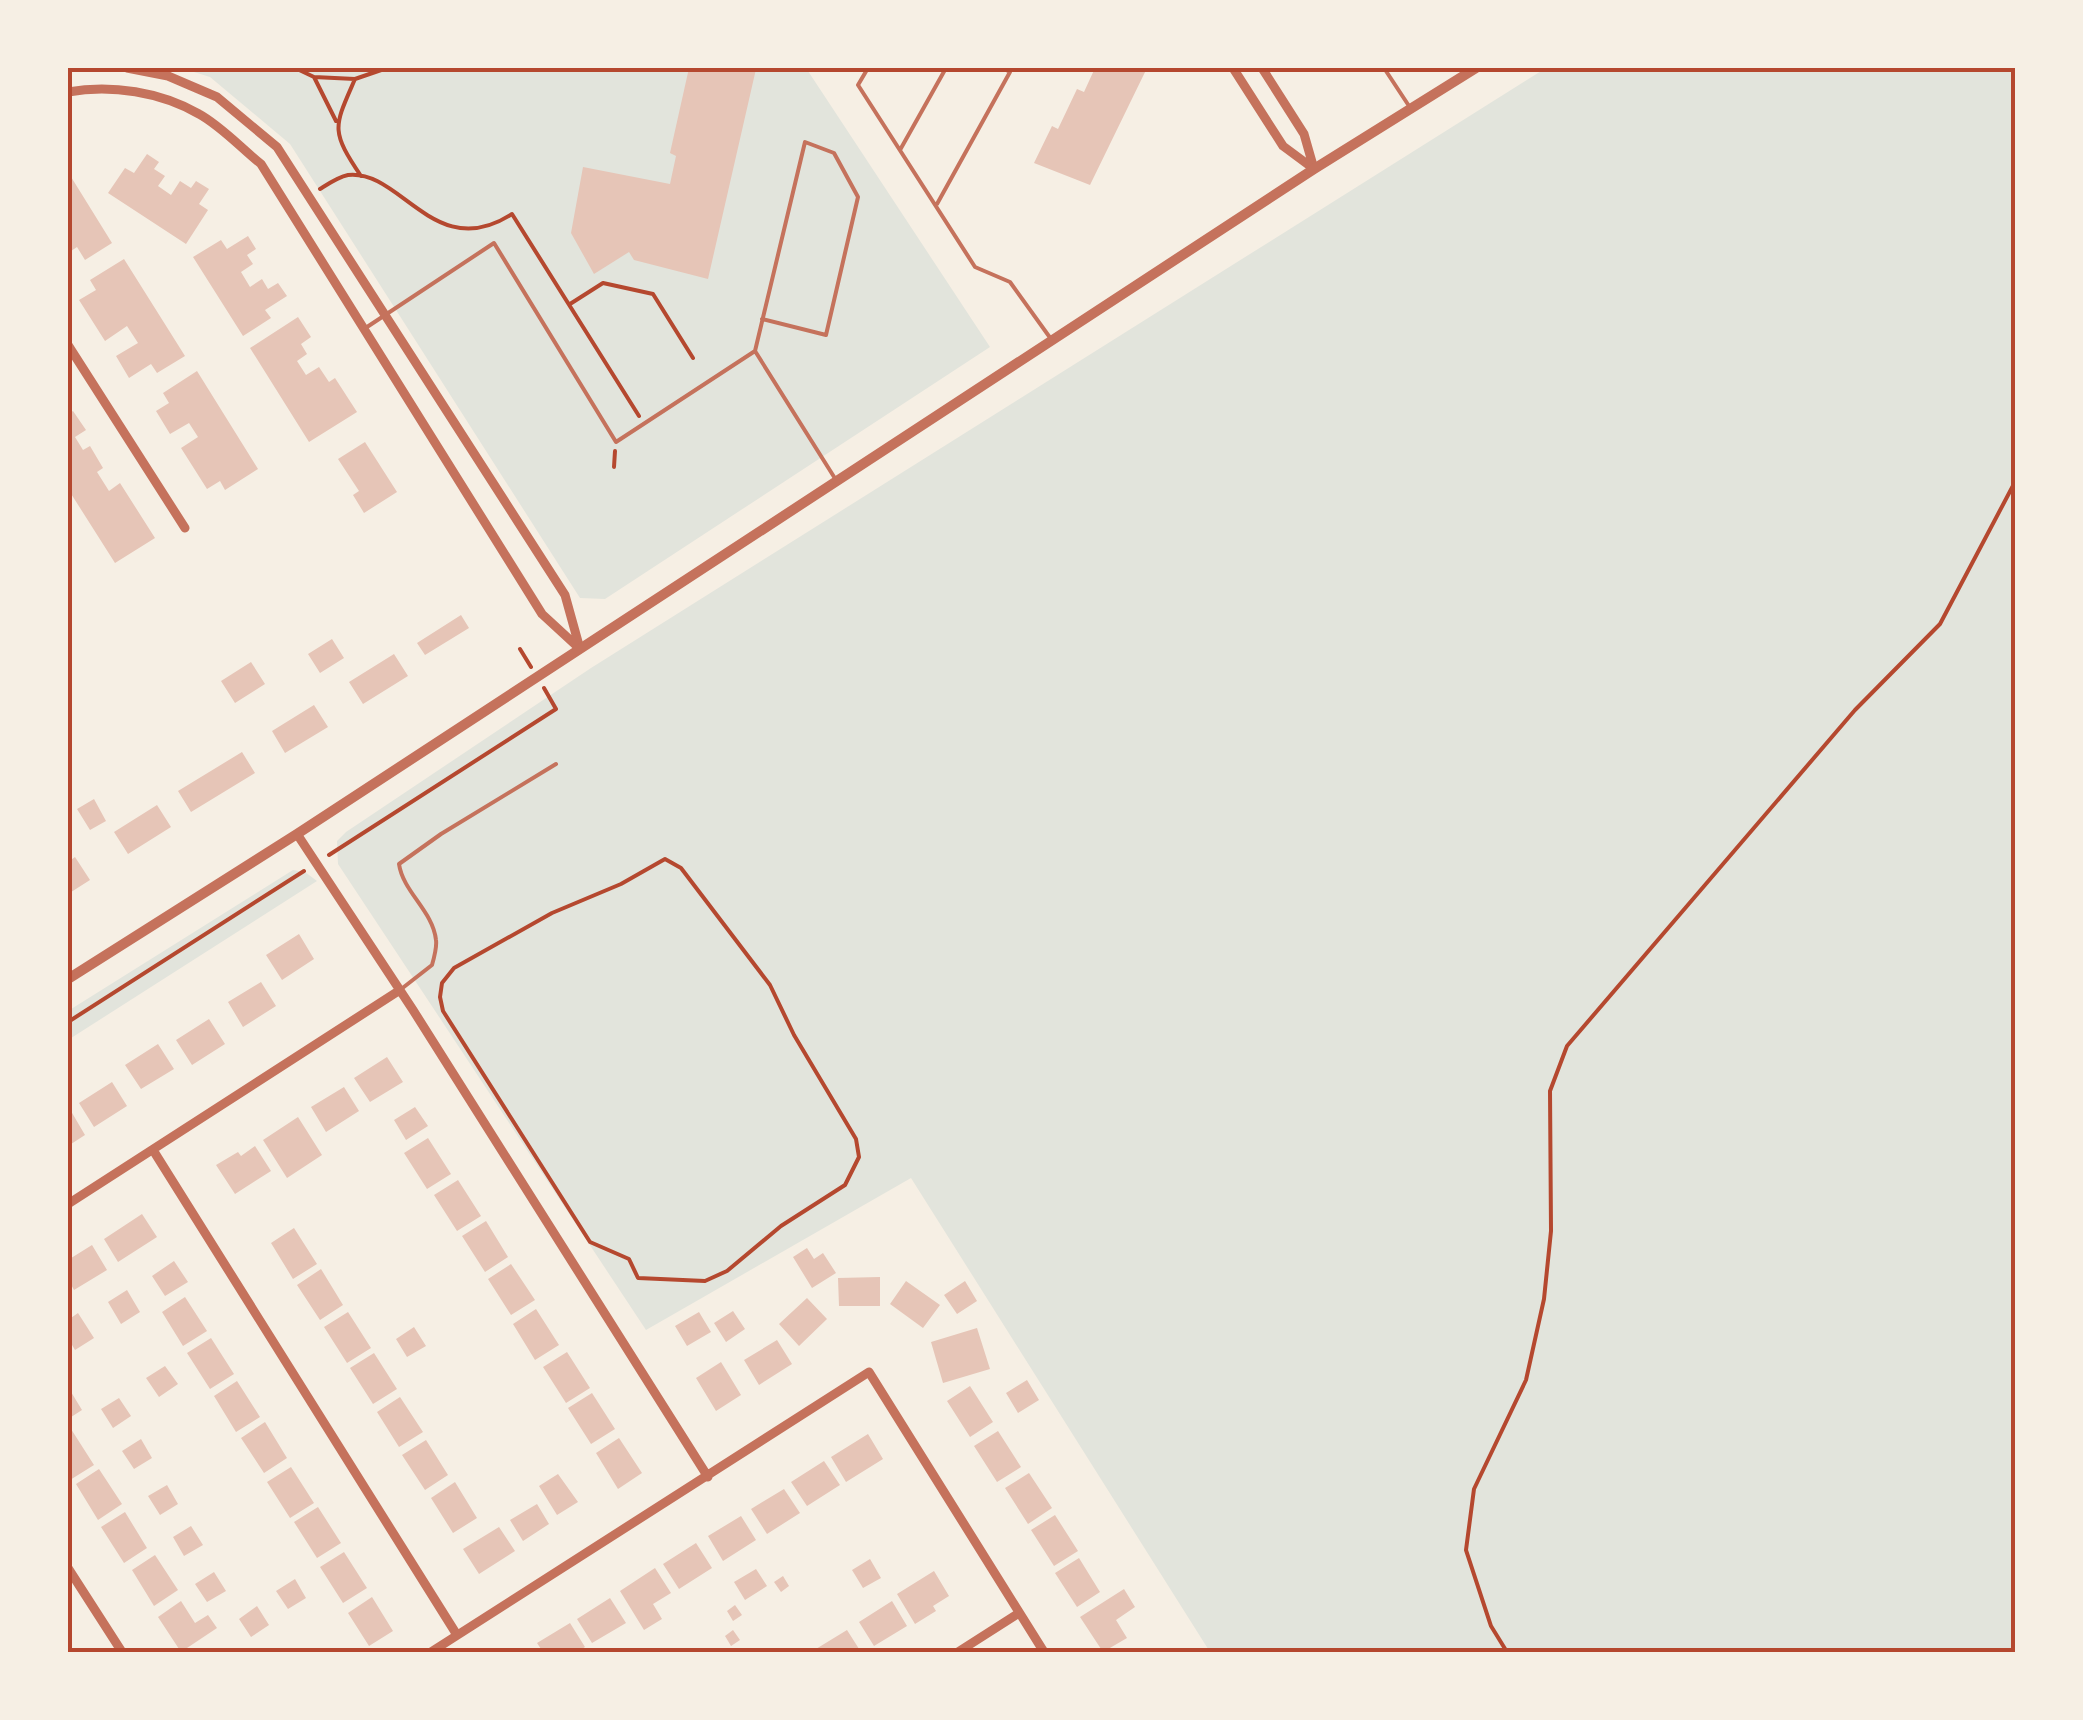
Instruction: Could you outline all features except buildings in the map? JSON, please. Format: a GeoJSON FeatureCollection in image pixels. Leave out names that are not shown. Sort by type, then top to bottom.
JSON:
{"type":"FeatureCollection","features":[{"type":"Feature","properties":{"kind":"street"},"geometry":{"type":"LineString","coordinates":[[127,68],[168,76],[217,97],[277,147],[565,595],[580,649]]}},
{"type":"Feature","properties":{"kind":"street"},"geometry":{"type":"LineString","coordinates":[[1233,68],[1283,146],[1314,169]]}},
{"type":"Feature","properties":{"kind":"street"},"geometry":{"type":"LineString","coordinates":[[1262,68],[1304,134],[1314,169]]}},
{"type":"Feature","properties":{"kind":"street"},"geometry":{"type":"LineString","coordinates":[[68,978],[297,834],[1314,169],[1476,68]]}},
{"type":"Feature","properties":{"kind":"street"},"geometry":{"type":"LineString","coordinates":[[68,92],[86,89],[152,94],[201,114],[261,164],[542,614],[580,649]]}},
{"type":"Feature","properties":{"kind":"street"},"geometry":{"type":"LineString","coordinates":[[295,215],[315,201]]}},
{"type":"Feature","properties":{"kind":"street"},"geometry":{"type":"LineString","coordinates":[[68,344],[185,528]]}},
{"type":"Feature","properties":{"kind":"street"},"geometry":{"type":"LineString","coordinates":[[68,367],[78,362]]}},
{"type":"Feature","properties":{"kind":"street"},"geometry":{"type":"LineString","coordinates":[[297,834],[708,1478]]}},
{"type":"Feature","properties":{"kind":"street"},"geometry":{"type":"LineString","coordinates":[[68,1204],[400,990]]}},
{"type":"Feature","properties":{"kind":"street"},"geometry":{"type":"LineString","coordinates":[[153,1150],[457,1635]]}},
{"type":"Feature","properties":{"kind":"street"},"geometry":{"type":"LineString","coordinates":[[431,1652],[868,1372],[1044,1652]]}},
{"type":"Feature","properties":{"kind":"street"},"geometry":{"type":"LineString","coordinates":[[68,1568],[122,1652]]}},
{"type":"Feature","properties":{"kind":"street"},"geometry":{"type":"LineString","coordinates":[[958,1652],[1019,1614]]}},
{"type":"Feature","properties":{"kind":"lane"},"geometry":{"type":"LineString","coordinates":[[868,68],[858,85],[975,267],[1010,282],[1052,340]]}},
{"type":"Feature","properties":{"kind":"lane"},"geometry":{"type":"LineString","coordinates":[[900,150],[946,68]]}},
{"type":"Feature","properties":{"kind":"lane"},"geometry":{"type":"LineString","coordinates":[[936,206],[1010,72],[1002,68]]}},
{"type":"Feature","properties":{"kind":"lane"},"geometry":{"type":"LineString","coordinates":[[1384,68],[1410,108]]}},
{"type":"Feature","properties":{"kind":"lane"},"geometry":{"type":"LineString","coordinates":[[362,330],[494,243],[616,442],[754,351],[805,142],[834,153],[858,196],[826,334],[762,319]]}},
{"type":"Feature","properties":{"kind":"lane"},"geometry":{"type":"LineString","coordinates":[[754,351],[837,481]]}},
{"type":"Feature","properties":{"kind":"lane"},"geometry":{"type":"LineString","coordinates":[[400,990],[432,965],[437,941],[427,916],[401,877],[400,864],[441,834],[556,764]]}},
{"type":"Feature","properties":{"kind":"path"},"geometry":{"type":"LineString","coordinates":[[295,68],[314,78],[356,78],[387,68]]}},
{"type":"Feature","properties":{"kind":"path"},"geometry":{"type":"LineString","coordinates":[[314,78],[336,122],[341,147],[361,176]]}},
{"type":"Feature","properties":{"kind":"path"},"geometry":{"type":"LineString","coordinates":[[336,122],[356,78]]}},
{"type":"Feature","properties":{"kind":"path"},"geometry":{"type":"LineString","coordinates":[[568,304],[602,284],[653,294],[693,358]]}},
{"type":"Feature","properties":{"kind":"path"},"geometry":{"type":"LineString","coordinates":[[1507,1652],[1491,1626],[1466,1550],[1474,1489],[1526,1380],[1544,1299],[1551,1231],[1550,1091],[1567,1046],[1855,710],[1940,624],[2016,480]]}},
{"type":"Feature","properties":{"kind":"path"},"geometry":{"type":"LineString","coordinates":[[335,852],[556,709]]}},
{"type":"Feature","properties":{"kind":"path"},"geometry":{"type":"LineString","coordinates":[[665,859],[681,868],[770,985],[794,1035],[856,1139],[859,1157],[845,1185],[781,1226],[727,1271],[706,1281],[638,1278],[629,1259],[590,1242],[474,1060],[440,998],[442,982],[454,968],[552,913],[621,884],[665,859]]}},
{"type":"Feature","properties":{"kind":"path"},"geometry":{"type":"LineString","coordinates":[[68,1022],[299,874]]}},
{"type":"Feature","properties":{"kind":"shaded area"},"geometry":{"type":"Polygon","coordinates":[[[181,68],[806,68],[990,347],[605,599],[580,598],[290,144],[210,77],[181,68]]]}},
{"type":"Feature","properties":{"kind":"shaded area"},"geometry":{"type":"Polygon","coordinates":[[[1546,68],[2015,68],[2015,1652],[1210,1652],[911,1178],[646,1330],[338,864],[337,841],[346,832],[591,668],[1546,68]]]}},
{"type":"Feature","properties":{"kind":"shaded area"},"geometry":{"type":"Polygon","coordinates":[[[293,870],[305,872],[317,881],[68,1040],[68,1011],[293,870]]]}}]}
